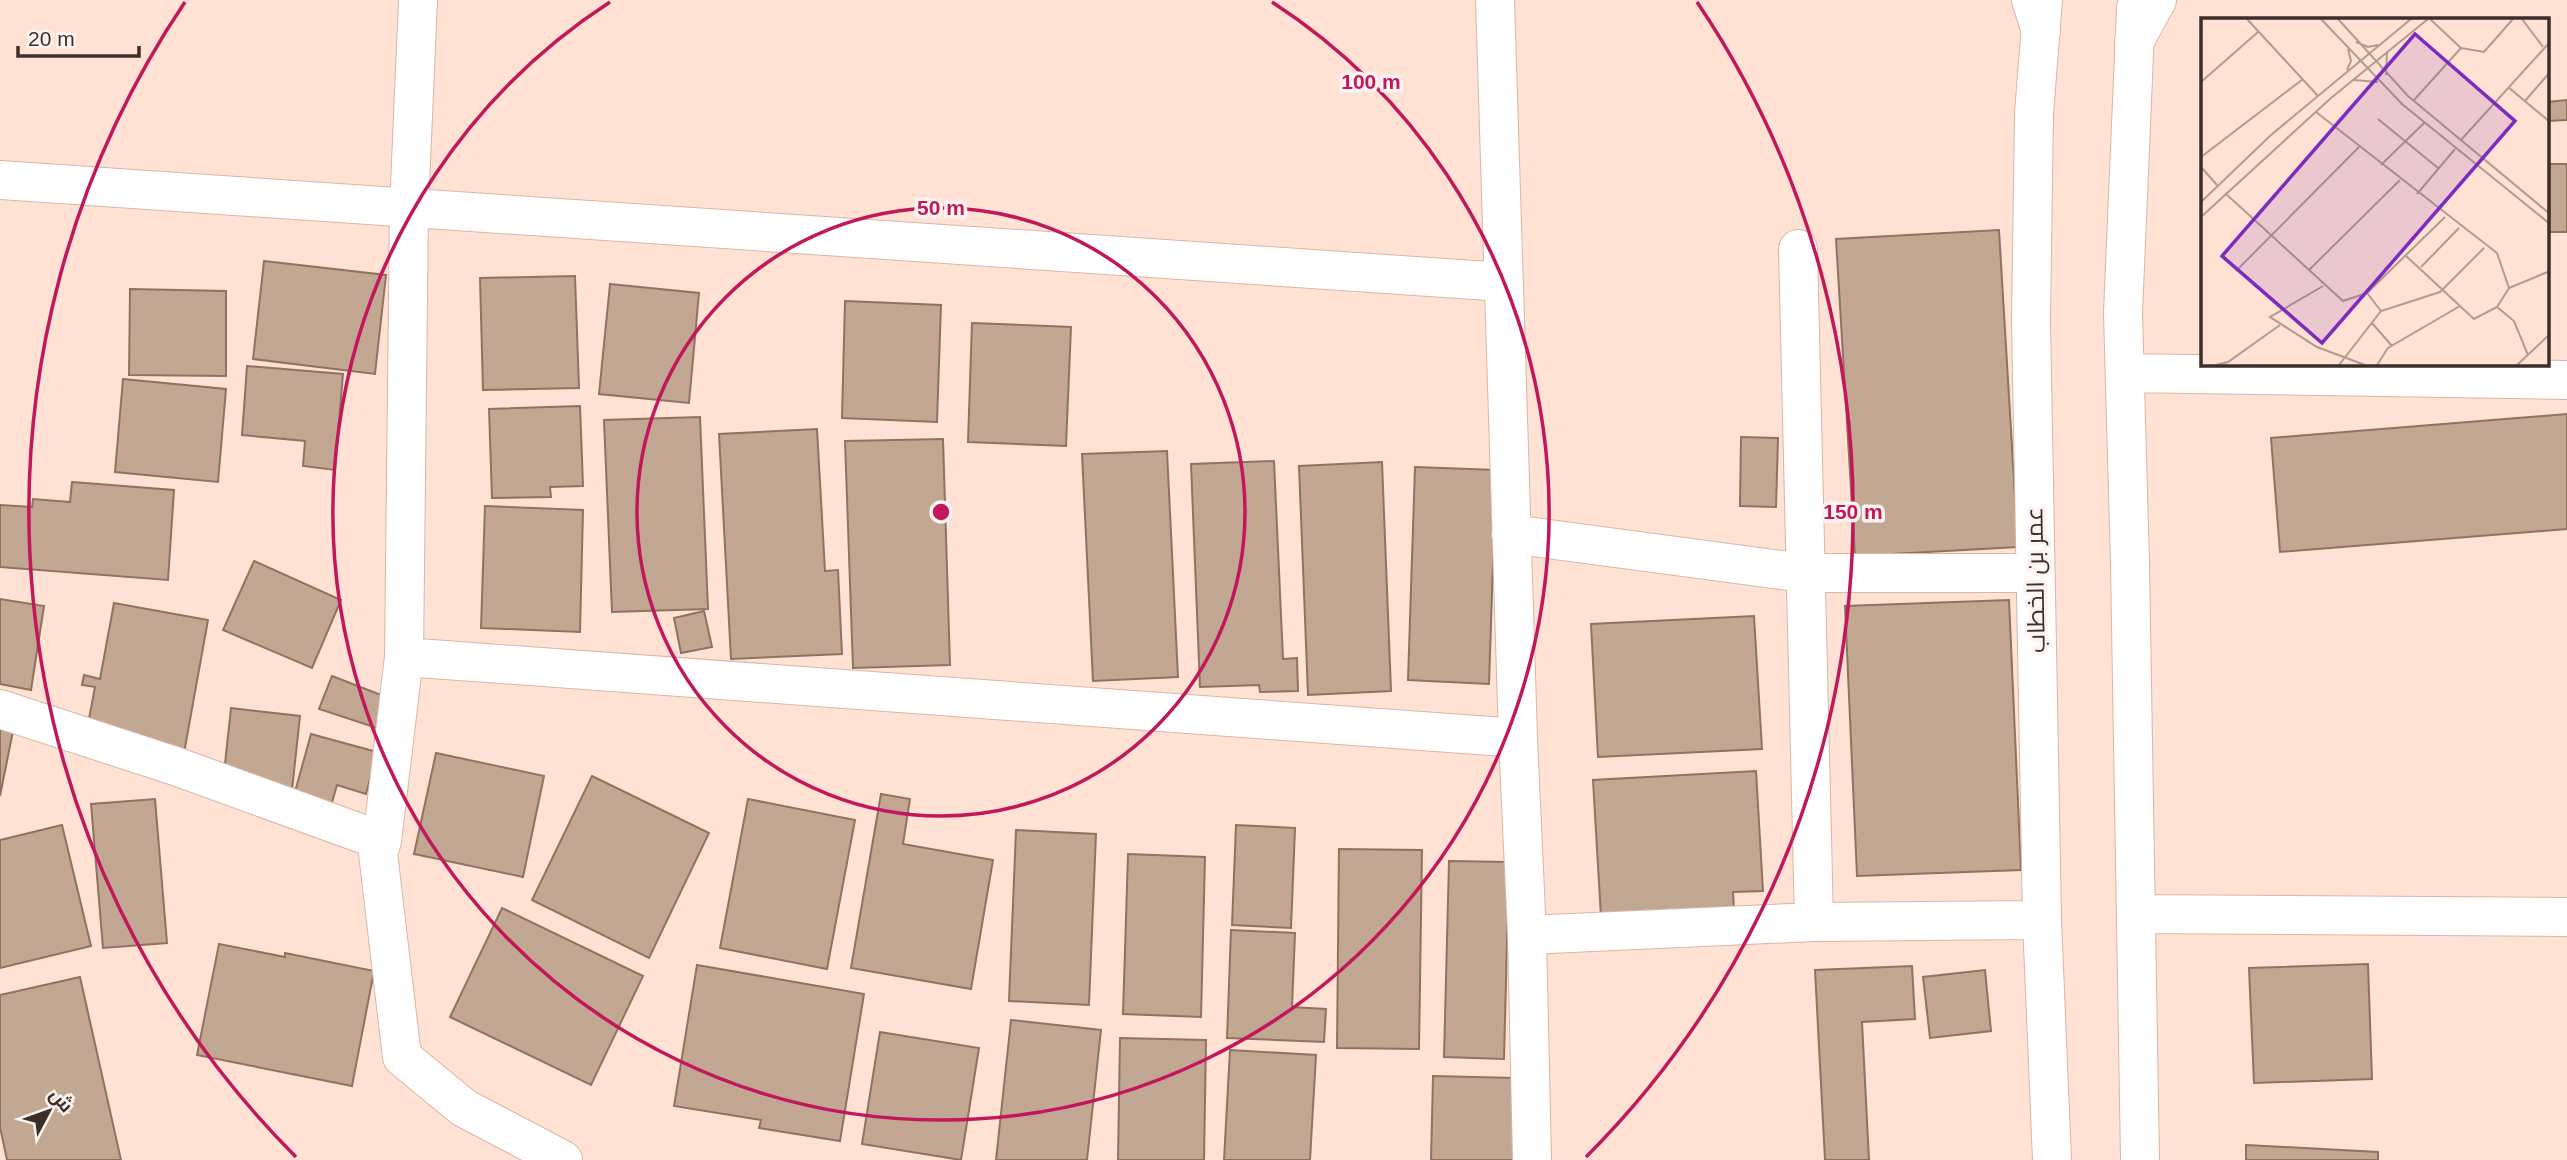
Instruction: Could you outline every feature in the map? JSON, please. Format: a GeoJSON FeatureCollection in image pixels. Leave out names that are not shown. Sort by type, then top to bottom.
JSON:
{"type":"FeatureCollection","features":[{"type":"Feature","properties":{"kind":"street"},"geometry":{"type":"LineString","coordinates":[[418,0],[409,208],[404,657],[382,841],[378,853],[402,1057],[464,1108],[563,1160]]}},
{"type":"Feature","properties":{"kind":"street"},"geometry":{"type":"LineString","coordinates":[[1495,0],[1518,738],[1528,935],[1532,1160]]}},
{"type":"Feature","properties":{"kind":"street"},"geometry":{"type":"LineString","coordinates":[[2137,0],[2123,313],[2140,1160]]}},
{"type":"Feature","properties":{"kind":"street"},"geometry":{"type":"LineString","coordinates":[[2134,42],[2157,0]]}},
{"type":"Feature","properties":{"kind":"street","name":"عمر بن الخطاب"},"geometry":{"type":"LineString","coordinates":[[2038,10],[2031,320],[2042,919],[2052,1160]]}},
{"type":"Feature","properties":{"kind":"street"},"geometry":{"type":"LineString","coordinates":[[0,180],[1504,282]]}},
{"type":"Feature","properties":{"kind":"street"},"geometry":{"type":"LineString","coordinates":[[1798,248],[1804,573],[1815,922]]}},
{"type":"Feature","properties":{"kind":"street"},"geometry":{"type":"LineString","coordinates":[[2125,373],[2567,380]]}},
{"type":"Feature","properties":{"kind":"street"},"geometry":{"type":"LineString","coordinates":[[1511,534],[1804,573],[2035,573]]}},
{"type":"Feature","properties":{"kind":"street"},"geometry":{"type":"LineString","coordinates":[[404,657],[1518,738]]}},
{"type":"Feature","properties":{"kind":"street"},"geometry":{"type":"LineString","coordinates":[[0,709],[175,766],[382,841]]}},
{"type":"Feature","properties":{"kind":"street"},"geometry":{"type":"LineString","coordinates":[[2136,914],[2567,917]]}},
{"type":"Feature","properties":{"kind":"street"},"geometry":{"type":"LineString","coordinates":[[1528,935],[1815,922],[2042,919]]}},
{"type":"Feature","properties":{"kind":"building"},"geometry":{"type":"Polygon","coordinates":[[[2567,100],[2567,120],[2550,121],[2550,102],[2567,100]]]}},
{"type":"Feature","properties":{"kind":"building"},"geometry":{"type":"Polygon","coordinates":[[[2550,164],[2567,164],[2567,232],[2550,232],[2550,164]]]}},
{"type":"Feature","properties":{"kind":"building"},"geometry":{"type":"Polygon","coordinates":[[[1999,230],[2018,547],[1855,556],[1836,239],[1999,230]]]}},
{"type":"Feature","properties":{"kind":"building"},"geometry":{"type":"Polygon","coordinates":[[[264,261],[386,275],[375,374],[253,359],[264,261]]]}},
{"type":"Feature","properties":{"kind":"building"},"geometry":{"type":"Polygon","coordinates":[[[575,276],[579,388],[483,390],[480,278],[575,276]]]}},
{"type":"Feature","properties":{"kind":"building"},"geometry":{"type":"Polygon","coordinates":[[[610,284],[699,293],[689,403],[599,394],[610,284]]]}},
{"type":"Feature","properties":{"kind":"building"},"geometry":{"type":"Polygon","coordinates":[[[130,289],[226,291],[226,376],[129,375],[130,289]]]}},
{"type":"Feature","properties":{"kind":"building"},"geometry":{"type":"Polygon","coordinates":[[[845,301],[941,305],[937,422],[842,418],[845,301]]]}},
{"type":"Feature","properties":{"kind":"building"},"geometry":{"type":"Polygon","coordinates":[[[972,323],[1071,327],[1066,446],[968,442],[972,323]]]}},
{"type":"Feature","properties":{"kind":"building"},"geometry":{"type":"Polygon","coordinates":[[[247,366],[343,374],[335,470],[303,466],[305,441],[242,435],[247,366]]]}},
{"type":"Feature","properties":{"kind":"building"},"geometry":{"type":"Polygon","coordinates":[[[123,379],[226,389],[218,482],[115,472],[123,379]]]}},
{"type":"Feature","properties":{"kind":"building"},"geometry":{"type":"Polygon","coordinates":[[[580,406],[583,486],[550,487],[551,497],[492,498],[489,409],[580,406]]]}},
{"type":"Feature","properties":{"kind":"building"},"geometry":{"type":"Polygon","coordinates":[[[2567,414],[2567,529],[2280,552],[2271,438],[2567,414]]]}},
{"type":"Feature","properties":{"kind":"building"},"geometry":{"type":"Polygon","coordinates":[[[700,417],[708,609],[612,612],[604,420],[700,417]]]}},
{"type":"Feature","properties":{"kind":"building"},"geometry":{"type":"Polygon","coordinates":[[[817,429],[825,571],[838,570],[842,654],[731,659],[719,434],[817,429]]]}},
{"type":"Feature","properties":{"kind":"building"},"geometry":{"type":"Polygon","coordinates":[[[1741,437],[1778,438],[1776,507],[1740,506],[1741,437]]]}},
{"type":"Feature","properties":{"kind":"building"},"geometry":{"type":"Polygon","coordinates":[[[943,439],[950,665],[853,668],[845,441],[943,439]]]}},
{"type":"Feature","properties":{"kind":"building"},"geometry":{"type":"Polygon","coordinates":[[[1167,451],[1178,677],[1093,681],[1082,454],[1167,451]]]}},
{"type":"Feature","properties":{"kind":"building"},"geometry":{"type":"Polygon","coordinates":[[[1274,461],[1283,659],[1297,658],[1298,691],[1260,692],[1259,685],[1200,687],[1191,464],[1274,461]]]}},
{"type":"Feature","properties":{"kind":"building"},"geometry":{"type":"Polygon","coordinates":[[[1382,462],[1391,691],[1308,695],[1299,466],[1382,462]]]}},
{"type":"Feature","properties":{"kind":"building"},"geometry":{"type":"Polygon","coordinates":[[[1415,467],[1496,470],[1489,684],[1408,680],[1415,467]]]}},
{"type":"Feature","properties":{"kind":"building"},"geometry":{"type":"Polygon","coordinates":[[[72,482],[174,490],[168,580],[0,567],[0,505],[32,507],[33,499],[70,502],[72,482]]]}},
{"type":"Feature","properties":{"kind":"building"},"geometry":{"type":"Polygon","coordinates":[[[485,506],[583,510],[580,632],[481,628],[485,506]]]}},
{"type":"Feature","properties":{"kind":"building"},"geometry":{"type":"Polygon","coordinates":[[[254,561],[341,600],[312,668],[223,630],[254,561]]]}},
{"type":"Feature","properties":{"kind":"building"},"geometry":{"type":"Polygon","coordinates":[[[0,599],[44,606],[31,690],[0,684],[0,599]]]}},
{"type":"Feature","properties":{"kind":"building"},"geometry":{"type":"Polygon","coordinates":[[[2009,600],[2021,870],[1857,876],[1845,606],[2009,600]]]}},
{"type":"Feature","properties":{"kind":"building"},"geometry":{"type":"Polygon","coordinates":[[[114,603],[208,620],[184,753],[86,735],[95,687],[82,685],[84,675],[100,679],[114,603]]]}},
{"type":"Feature","properties":{"kind":"building"},"geometry":{"type":"Polygon","coordinates":[[[704,611],[712,647],[681,653],[674,618],[704,611]]]}},
{"type":"Feature","properties":{"kind":"building"},"geometry":{"type":"Polygon","coordinates":[[[1754,616],[1762,749],[1598,757],[1591,624],[1754,616]]]}},
{"type":"Feature","properties":{"kind":"building"},"geometry":{"type":"Polygon","coordinates":[[[332,676],[389,698],[377,728],[319,709],[332,676]]]}},
{"type":"Feature","properties":{"kind":"building"},"geometry":{"type":"Polygon","coordinates":[[[231,708],[300,716],[292,790],[223,783],[231,708]]]}},
{"type":"Feature","properties":{"kind":"building"},"geometry":{"type":"Polygon","coordinates":[[[0,729],[13,731],[0,796],[0,729]]]}},
{"type":"Feature","properties":{"kind":"building"},"geometry":{"type":"Polygon","coordinates":[[[311,734],[377,752],[366,794],[337,785],[330,809],[293,799],[311,734]]]}},
{"type":"Feature","properties":{"kind":"building"},"geometry":{"type":"Polygon","coordinates":[[[436,753],[544,776],[523,877],[414,854],[436,753]]]}},
{"type":"Feature","properties":{"kind":"building"},"geometry":{"type":"Polygon","coordinates":[[[1756,771],[1763,891],[1733,892],[1734,910],[1601,917],[1593,780],[1756,771]]]}},
{"type":"Feature","properties":{"kind":"building"},"geometry":{"type":"Polygon","coordinates":[[[592,776],[709,833],[649,958],[532,900],[592,776]]]}},
{"type":"Feature","properties":{"kind":"building"},"geometry":{"type":"Polygon","coordinates":[[[881,794],[910,799],[903,844],[993,860],[971,989],[851,968],[881,794]]]}},
{"type":"Feature","properties":{"kind":"building"},"geometry":{"type":"Polygon","coordinates":[[[155,799],[167,943],[103,948],[91,804],[155,799]]]}},
{"type":"Feature","properties":{"kind":"building"},"geometry":{"type":"Polygon","coordinates":[[[748,799],[855,820],[827,969],[720,948],[748,799]]]}},
{"type":"Feature","properties":{"kind":"building"},"geometry":{"type":"Polygon","coordinates":[[[62,825],[91,946],[0,968],[0,840],[62,825]]]}},
{"type":"Feature","properties":{"kind":"building"},"geometry":{"type":"Polygon","coordinates":[[[1236,825],[1295,828],[1291,928],[1232,925],[1236,825]]]}},
{"type":"Feature","properties":{"kind":"building"},"geometry":{"type":"Polygon","coordinates":[[[1016,830],[1096,834],[1089,1005],[1009,1001],[1016,830]]]}},
{"type":"Feature","properties":{"kind":"building"},"geometry":{"type":"Polygon","coordinates":[[[1339,849],[1422,850],[1419,1049],[1337,1048],[1339,849]]]}},
{"type":"Feature","properties":{"kind":"building"},"geometry":{"type":"Polygon","coordinates":[[[1128,854],[1205,857],[1201,1017],[1123,1014],[1128,854]]]}},
{"type":"Feature","properties":{"kind":"building"},"geometry":{"type":"Polygon","coordinates":[[[1449,861],[1509,862],[1504,1059],[1444,1057],[1449,861]]]}},
{"type":"Feature","properties":{"kind":"building"},"geometry":{"type":"Polygon","coordinates":[[[502,908],[643,976],[591,1085],[450,1017],[502,908]]]}},
{"type":"Feature","properties":{"kind":"building"},"geometry":{"type":"Polygon","coordinates":[[[1231,930],[1295,933],[1292,1007],[1326,1009],[1324,1042],[1227,1038],[1231,930]]]}},
{"type":"Feature","properties":{"kind":"building"},"geometry":{"type":"Polygon","coordinates":[[[219,944],[285,957],[285,953],[374,971],[352,1086],[197,1055],[219,944]]]}},
{"type":"Feature","properties":{"kind":"building"},"geometry":{"type":"Polygon","coordinates":[[[2368,964],[2372,1079],[2254,1083],[2249,968],[2368,964]]]}},
{"type":"Feature","properties":{"kind":"building"},"geometry":{"type":"Polygon","coordinates":[[[697,965],[864,994],[840,1141],[759,1128],[761,1120],[674,1106],[697,965]]]}},
{"type":"Feature","properties":{"kind":"building"},"geometry":{"type":"Polygon","coordinates":[[[1912,966],[1915,1019],[1862,1022],[1869,1160],[1825,1160],[1815,970],[1912,966]]]}},
{"type":"Feature","properties":{"kind":"building"},"geometry":{"type":"Polygon","coordinates":[[[1985,970],[1991,1031],[1930,1038],[1923,977],[1985,970]]]}},
{"type":"Feature","properties":{"kind":"building"},"geometry":{"type":"Polygon","coordinates":[[[80,977],[121,1160],[7,1160],[0,1127],[0,995],[80,977]]]}},
{"type":"Feature","properties":{"kind":"building"},"geometry":{"type":"Polygon","coordinates":[[[1011,1020],[1101,1030],[1087,1160],[996,1160],[1011,1020]]]}},
{"type":"Feature","properties":{"kind":"building"},"geometry":{"type":"Polygon","coordinates":[[[880,1032],[979,1048],[961,1160],[862,1144],[880,1032]]]}},
{"type":"Feature","properties":{"kind":"building"},"geometry":{"type":"Polygon","coordinates":[[[1120,1038],[1206,1040],[1204,1160],[1118,1160],[1120,1038]]]}},
{"type":"Feature","properties":{"kind":"building"},"geometry":{"type":"Polygon","coordinates":[[[1230,1050],[1316,1055],[1310,1160],[1224,1160],[1230,1050]]]}},
{"type":"Feature","properties":{"kind":"building"},"geometry":{"type":"Polygon","coordinates":[[[1433,1076],[1515,1078],[1513,1160],[1431,1160],[1433,1076]]]}},
{"type":"Feature","properties":{"kind":"building"},"geometry":{"type":"Polygon","coordinates":[[[2246,1145],[2378,1152],[2378,1160],[2246,1160],[2246,1145]]]}}]}
